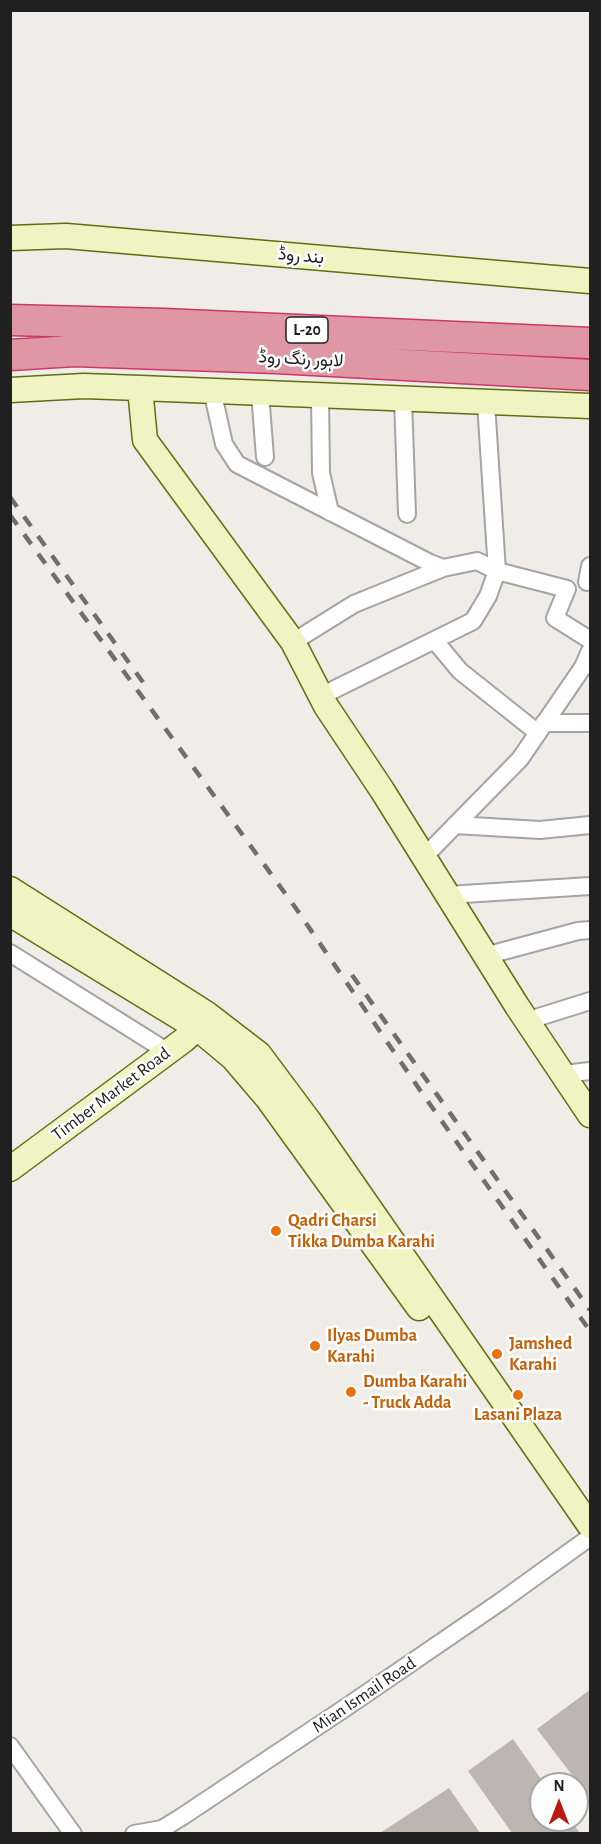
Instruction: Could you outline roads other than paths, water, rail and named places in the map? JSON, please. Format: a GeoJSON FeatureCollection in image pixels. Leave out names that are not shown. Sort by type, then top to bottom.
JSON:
{"type":"FeatureCollection","features":[{"type":"Feature","properties":{"kind":"highway","name":"لاہور رنگ روڈ"},"geometry":{"type":"LineString","coordinates":[[17,320],[591,343]]}},
{"type":"Feature","properties":{"kind":"highway","name":"لاہور رنگ روڈ"},"geometry":{"type":"LineString","coordinates":[[19,354],[74,351],[276,358],[591,375]]}},
{"type":"Feature","properties":{"kind":"main road","name":"بند روڈ"},"geometry":{"type":"LineString","coordinates":[[10,238],[66,236],[591,281]]}},
{"type":"Feature","properties":{"kind":"main road"},"geometry":{"type":"LineString","coordinates":[[10,390],[84,386],[591,406]]}},
{"type":"Feature","properties":{"kind":"main road"},"geometry":{"type":"LineString","coordinates":[[140,388],[145,440],[292,642],[321,696],[526,1021],[591,1115]]}},
{"type":"Feature","properties":{"kind":"main road"},"geometry":{"type":"LineString","coordinates":[[15,910],[202,1021],[246,1043],[270,1067],[589,1537]]}},
{"type":"Feature","properties":{"kind":"main road","name":"Timber Market Road"},"geometry":{"type":"LineString","coordinates":[[10,1169],[168,1052],[202,1021]]}},
{"type":"Feature","properties":{"kind":"street"},"geometry":{"type":"LineString","coordinates":[[213,390],[224,444],[237,464],[430,563],[444,568]]}},
{"type":"Feature","properties":{"kind":"street"},"geometry":{"type":"LineString","coordinates":[[260,393],[265,457]]}},
{"type":"Feature","properties":{"kind":"street"},"geometry":{"type":"LineString","coordinates":[[320,396],[321,473],[330,512]]}},
{"type":"Feature","properties":{"kind":"street"},"geometry":{"type":"LineString","coordinates":[[403,399],[407,514]]}},
{"type":"Feature","properties":{"kind":"street"},"geometry":{"type":"LineString","coordinates":[[321,696],[473,621],[488,596],[497,571],[486,403]]}},
{"type":"Feature","properties":{"kind":"street"},"geometry":{"type":"LineString","coordinates":[[292,642],[354,604],[444,568],[477,561],[497,571],[567,590],[555,618],[591,640]]}},
{"type":"Feature","properties":{"kind":"street"},"geometry":{"type":"LineString","coordinates":[[435,641],[460,671],[541,728],[591,723]]}},
{"type":"Feature","properties":{"kind":"street"},"geometry":{"type":"LineString","coordinates":[[424,857],[520,759],[583,668],[591,651]]}},
{"type":"Feature","properties":{"kind":"street"},"geometry":{"type":"LineString","coordinates":[[455,825],[540,830],[591,825]]}},
{"type":"Feature","properties":{"kind":"street"},"geometry":{"type":"LineString","coordinates":[[448,895],[591,886]]}},
{"type":"Feature","properties":{"kind":"street"},"geometry":{"type":"LineString","coordinates":[[485,956],[578,931],[591,930]]}},
{"type":"Feature","properties":{"kind":"street"},"geometry":{"type":"LineString","coordinates":[[10,953],[168,1052]]}},
{"type":"Feature","properties":{"kind":"street"},"geometry":{"type":"LineString","coordinates":[[526,1021],[591,1001]]}},
{"type":"Feature","properties":{"kind":"street"},"geometry":{"type":"LineString","coordinates":[[563,1074],[591,1071]]}},
{"type":"Feature","properties":{"kind":"street","name":"Mian Ismail Road"},"geometry":{"type":"LineString","coordinates":[[134,1833],[162,1829],[183,1816],[500,1602],[589,1537]]}},
{"type":"Feature","properties":{"kind":"street"},"geometry":{"type":"LineString","coordinates":[[10,1746],[73,1833]]}},
{"type":"Feature","properties":{"kind":"railway"},"geometry":{"type":"LineString","coordinates":[[10,497],[145,685]]}},
{"type":"Feature","properties":{"kind":"railway"},"geometry":{"type":"LineString","coordinates":[[10,515],[295,907],[422,1093],[590,1331]]}},
{"type":"Feature","properties":{"kind":"railway"},"geometry":{"type":"LineString","coordinates":[[352,975],[590,1310]]}},
{"type":"Feature","properties":{"kind":"place","name":"Qadri Charsi Tikka Dumba Karahi"},"geometry":{"type":"Point","coordinates":[276,1231]}},
{"type":"Feature","properties":{"kind":"place","name":"Ilyas Dumba Karahi"},"geometry":{"type":"Point","coordinates":[315,1346]}},
{"type":"Feature","properties":{"kind":"place","name":"Jamshed Karahi"},"geometry":{"type":"Point","coordinates":[497,1354]}},
{"type":"Feature","properties":{"kind":"place","name":"Dumba Karahi - Truck Adda"},"geometry":{"type":"Point","coordinates":[351,1392]}},
{"type":"Feature","properties":{"kind":"place","name":"Lasani Plaza"},"geometry":{"type":"Point","coordinates":[518,1395]}}]}
